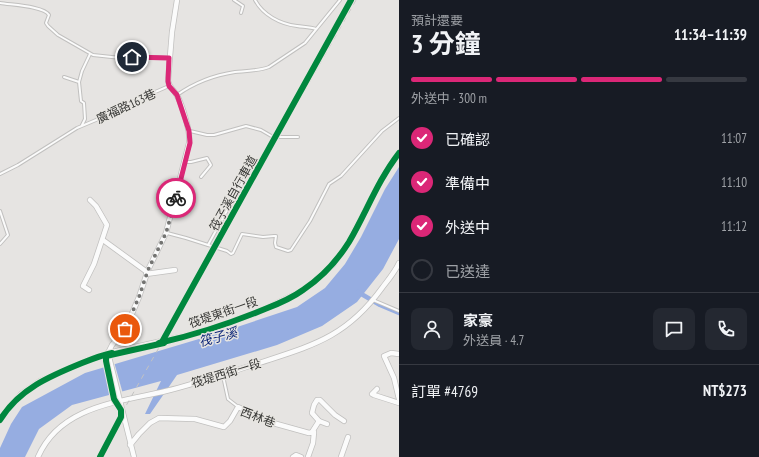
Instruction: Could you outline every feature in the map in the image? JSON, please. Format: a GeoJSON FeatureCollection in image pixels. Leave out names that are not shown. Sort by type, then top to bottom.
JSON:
{"type":"FeatureCollection","features":[{"type":"Feature","properties":{"kind":"street"},"geometry":{"type":"LineString","coordinates":[[134,457],[108,355],[112,345],[123,332],[128,323],[139,297],[146,273],[166,233],[190,143],[189,131],[177,95],[169,86],[168,81],[169,58],[177,0]]}},
{"type":"Feature","properties":{"kind":"street","name":"筏堤東街一段"},"geometry":{"type":"LineString","coordinates":[[0,420],[21,394],[40,381],[108,355],[198,333],[252,314],[302,291],[333,265],[341,254],[391,163],[399,153]]}},
{"type":"Feature","properties":{"kind":"street"},"geometry":{"type":"LineString","coordinates":[[89,290],[83,286],[94,264],[107,228],[107,222],[90,200]]}},
{"type":"Feature","properties":{"kind":"street"},"geometry":{"type":"LineString","coordinates":[[103,240],[146,273],[175,270]]}},
{"type":"Feature","properties":{"kind":"street","name":"筏堤西街一段"},"geometry":{"type":"LineString","coordinates":[[38,457],[49,438],[64,423],[102,405],[118,399],[167,390],[223,375],[324,340],[354,319],[373,300],[399,263]]}},
{"type":"Feature","properties":{"kind":"street"},"geometry":{"type":"LineString","coordinates":[[399,354],[391,353],[384,356],[394,378],[399,399]]}},
{"type":"Feature","properties":{"kind":"street"},"geometry":{"type":"LineString","coordinates":[[376,389],[372,394],[399,403]]}},
{"type":"Feature","properties":{"kind":"street"},"geometry":{"type":"LineString","coordinates":[[327,424],[319,421],[312,413],[314,405],[318,400],[344,421]]}},
{"type":"Feature","properties":{"kind":"street","name":"西林巷"},"geometry":{"type":"LineString","coordinates":[[130,445],[139,434],[159,418],[195,419],[224,428],[238,407],[273,423],[309,433],[312,432]]}},
{"type":"Feature","properties":{"kind":"street"},"geometry":{"type":"LineString","coordinates":[[308,457],[313,443],[314,432],[312,432],[319,421]]}},
{"type":"Feature","properties":{"kind":"street"},"geometry":{"type":"LineString","coordinates":[[340,457],[348,437]]}},
{"type":"Feature","properties":{"kind":"street"},"geometry":{"type":"LineString","coordinates":[[293,457],[296,455],[301,457]]}},
{"type":"Feature","properties":{"kind":"lane"},"geometry":{"type":"LineString","coordinates":[[234,0],[243,6],[241,13]]}},
{"type":"Feature","properties":{"kind":"lane"},"geometry":{"type":"LineString","coordinates":[[255,0],[258,6],[275,20],[282,23],[316,30]]}},
{"type":"Feature","properties":{"kind":"lane"},"geometry":{"type":"LineString","coordinates":[[177,95],[188,88],[216,77],[236,72],[264,69],[269,67],[305,43],[340,0]]}},
{"type":"Feature","properties":{"kind":"lane"},"geometry":{"type":"LineString","coordinates":[[0,3],[33,7],[46,11],[49,14],[46,23],[48,26],[58,35],[90,54],[121,58],[169,58]]}},
{"type":"Feature","properties":{"kind":"lane"},"geometry":{"type":"LineString","coordinates":[[64,77],[79,82],[82,70],[90,54]]}},
{"type":"Feature","properties":{"kind":"lane","name":"廣福路163巷"},"geometry":{"type":"LineString","coordinates":[[79,82],[81,101],[84,103],[84,119],[82,126]]}},
{"type":"Feature","properties":{"kind":"lane","name":"廣福路163巷"},"geometry":{"type":"LineString","coordinates":[[0,174],[18,165],[82,126],[169,86]]}},
{"type":"Feature","properties":{"kind":"lane"},"geometry":{"type":"LineString","coordinates":[[166,233],[227,251],[231,254],[233,253],[242,234],[260,237],[276,236],[276,247],[288,251],[291,250],[310,221],[328,184],[341,176],[382,131],[399,118]]}},
{"type":"Feature","properties":{"kind":"lane"},"geometry":{"type":"LineString","coordinates":[[189,131],[214,135],[246,126],[261,130],[273,137],[298,137]]}},
{"type":"Feature","properties":{"kind":"lane"},"geometry":{"type":"LineString","coordinates":[[184,162],[207,158],[211,165],[201,177]]}},
{"type":"Feature","properties":{"kind":"lane"},"geometry":{"type":"LineString","coordinates":[[208,245],[252,165]]}},
{"type":"Feature","properties":{"kind":"lane"},"geometry":{"type":"LineString","coordinates":[[0,211],[8,235],[0,244]]}},
{"type":"Feature","properties":{"kind":"lane"},"geometry":{"type":"LineString","coordinates":[[373,300],[399,311]]}},
{"type":"Feature","properties":{"kind":"lane"},"geometry":{"type":"LineString","coordinates":[[223,375],[228,399],[238,407]]}},
{"type":"Feature","properties":{"kind":"water","name":"筏子溪"},"geometry":{"type":"Polygon","coordinates":[[[399,167],[399,239],[383,269],[357,302],[322,326],[277,345],[177,375],[150,414],[145,414],[161,381],[72,405],[39,429],[25,457],[0,457],[0,448],[11,424],[22,407],[85,373],[219,333],[297,307],[325,288],[345,264],[361,237],[385,189],[399,167]]]}},
{"type":"Feature","properties":{"kind":"pier"},"geometry":{"type":"Polygon","coordinates":[[[114,362],[123,394],[113,396],[105,365],[114,362]]]}},
{"type":"Feature","properties":{"kind":"waterway"},"geometry":{"type":"LineString","coordinates":[[358,292],[380,305],[399,313]]}},
{"type":"Feature","properties":{"kind":"railway"},"geometry":{"type":"LineString","coordinates":[[341,14],[349,0]]}},
{"type":"Feature","properties":{"kind":"railway"},"geometry":{"type":"LineString","coordinates":[[97,457],[356,0]]}},
{"type":"Feature","properties":{"kind":"cycle path","name":"筏子溪自行車道"},"geometry":{"type":"LineString","coordinates":[[100,457],[121,417],[121,410],[114,399],[106,356],[164,343],[162,342],[351,0]]}},
{"type":"Feature","properties":{"kind":"cycle path"},"geometry":{"type":"LineString","coordinates":[[159,343],[226,324],[275,305],[299,293],[310,285],[328,269],[349,242],[372,197],[399,153]]}},
{"type":"Feature","properties":{"kind":"cycle path"},"geometry":{"type":"LineString","coordinates":[[0,420],[16,400],[36,385],[70,368],[97,357],[112,353]]}},
{"type":"Feature","properties":{"kind":"way so far"},"geometry":{"type":"LineString","coordinates":[[125,329],[139,297],[141,287],[148,270],[168,228],[176,198]]}},
{"type":"Feature","properties":{"kind":"route"},"geometry":{"type":"LineString","coordinates":[[132,57],[169,58],[169,86],[177,95],[190,135],[190,143],[176,198]]}}]}
